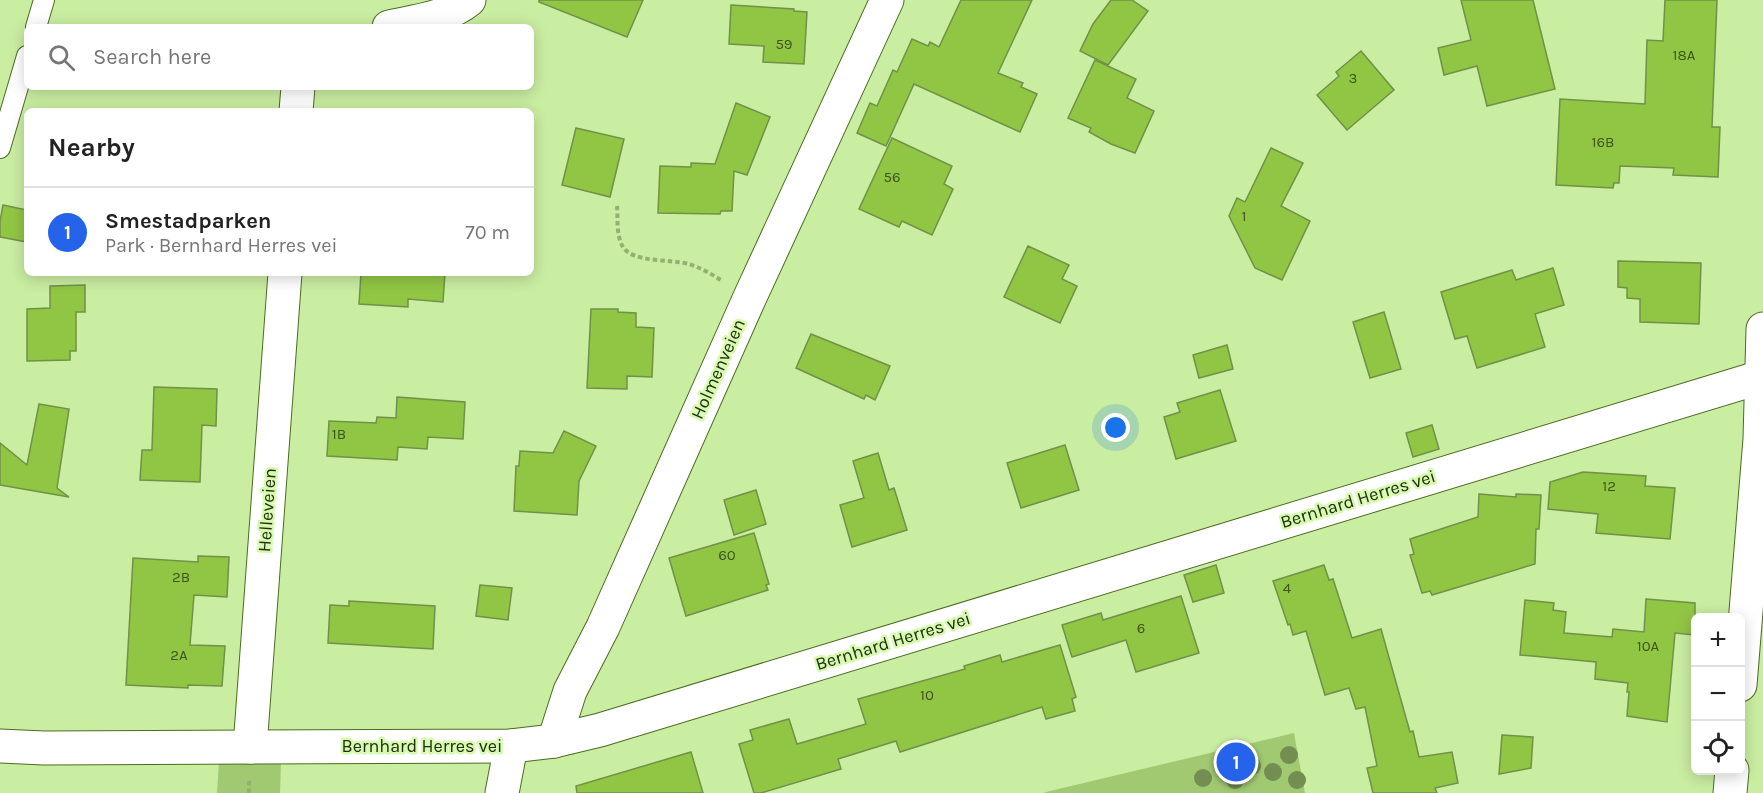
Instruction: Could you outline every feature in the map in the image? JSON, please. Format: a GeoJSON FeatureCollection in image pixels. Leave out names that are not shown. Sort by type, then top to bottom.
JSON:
{"type":"FeatureCollection","features":[{"type":"Feature","properties":{"kind":"street"},"geometry":{"type":"LineString","coordinates":[[402,24],[445,14],[469,0]]}},
{"type":"Feature","properties":{"kind":"street","name":"Holmenveien"},"geometry":{"type":"LineString","coordinates":[[554,741],[570,691],[603,627],[750,297],[887,0]]}},
{"type":"Feature","properties":{"kind":"street"},"geometry":{"type":"LineString","coordinates":[[297,108],[298,90]]}},
{"type":"Feature","properties":{"kind":"street","name":"Helleveien"},"geometry":{"type":"LineString","coordinates":[[250,747],[285,276]]}},
{"type":"Feature","properties":{"kind":"street"},"geometry":{"type":"LineString","coordinates":[[1741,667],[1760,439],[1763,329]]}},
{"type":"Feature","properties":{"kind":"street","name":"Bernhard Herres vei"},"geometry":{"type":"LineString","coordinates":[[0,746],[511,746],[554,741],[600,730],[1761,377]]}},
{"type":"Feature","properties":{"kind":"street"},"geometry":{"type":"LineString","coordinates":[[502,793],[511,746]]}},
{"type":"Feature","properties":{"kind":"street"},"geometry":{"type":"LineString","coordinates":[[1730,793],[1732,775]]}},
{"type":"Feature","properties":{"kind":"lane"},"geometry":{"type":"LineString","coordinates":[[37,24],[44,0]]}},
{"type":"Feature","properties":{"kind":"lane"},"geometry":{"type":"LineString","coordinates":[[0,148],[24,66]]}},
{"type":"Feature","properties":{"kind":"path"},"geometry":{"type":"LineString","coordinates":[[616,206],[622,245],[627,252],[642,258],[689,264],[704,270],[750,297]]}},
{"type":"Feature","properties":{"kind":"green space"},"geometry":{"type":"Polygon","coordinates":[[[1294,733],[1305,793],[1043,793],[1050,791],[1294,733]]]}},
{"type":"Feature","properties":{"kind":"green space"},"geometry":{"type":"Polygon","coordinates":[[[219,761],[281,761],[280,793],[217,793],[219,761]]]}},
{"type":"Feature","properties":{"kind":"building"},"geometry":{"type":"Polygon","coordinates":[[[539,0],[643,0],[627,37],[539,2],[539,0]]]}},
{"type":"Feature","properties":{"kind":"building"},"geometry":{"type":"Polygon","coordinates":[[[961,0],[1032,0],[998,73],[1023,83],[1021,87],[1037,94],[1020,132],[914,84],[886,146],[857,133],[870,103],[877,106],[893,70],[897,72],[912,39],[928,46],[930,42],[939,47],[961,0]]]}},
{"type":"Feature","properties":{"kind":"building"},"geometry":{"type":"Polygon","coordinates":[[[1111,0],[1132,0],[1148,11],[1108,65],[1080,51],[1093,24],[1111,0]]]}},
{"type":"Feature","properties":{"kind":"building"},"geometry":{"type":"Polygon","coordinates":[[[1461,0],[1533,0],[1555,89],[1487,106],[1477,66],[1444,75],[1438,48],[1471,40],[1461,0]]]}},
{"type":"Feature","properties":{"kind":"building"},"geometry":{"type":"Polygon","coordinates":[[[1665,0],[1717,0],[1712,127],[1720,127],[1718,177],[1673,175],[1674,168],[1620,166],[1619,183],[1614,183],[1613,188],[1556,185],[1560,99],[1645,104],[1647,40],[1663,41],[1665,0]]]}},
{"type":"Feature","properties":{"kind":"building"},"geometry":{"type":"Polygon","coordinates":[[[731,5],[807,12],[804,64],[763,62],[764,46],[729,44],[731,5]]]}},
{"type":"Feature","properties":{"kind":"building"},"geometry":{"type":"Polygon","coordinates":[[[1361,51],[1394,90],[1347,130],[1317,95],[1339,76],[1336,72],[1361,51]]]}},
{"type":"Feature","properties":{"kind":"building"},"geometry":{"type":"Polygon","coordinates":[[[1095,60],[1136,79],[1127,98],[1154,111],[1135,153],[1111,144],[1089,132],[1091,128],[1068,118],[1095,60]]]}},
{"type":"Feature","properties":{"kind":"building"},"geometry":{"type":"Polygon","coordinates":[[[736,103],[770,117],[747,175],[734,171],[732,211],[721,211],[720,214],[658,213],[660,166],[691,167],[691,163],[715,164],[736,103]]]}},
{"type":"Feature","properties":{"kind":"building"},"geometry":{"type":"Polygon","coordinates":[[[576,128],[624,139],[610,197],[562,185],[576,128]]]}},
{"type":"Feature","properties":{"kind":"building"},"geometry":{"type":"Polygon","coordinates":[[[892,138],[952,166],[944,184],[953,189],[932,235],[902,221],[899,227],[859,209],[892,138]]]}},
{"type":"Feature","properties":{"kind":"building"},"geometry":{"type":"Polygon","coordinates":[[[1271,148],[1303,163],[1281,206],[1310,221],[1282,280],[1255,268],[1229,216],[1237,198],[1245,202],[1271,148]]]}},
{"type":"Feature","properties":{"kind":"building"},"geometry":{"type":"Polygon","coordinates":[[[3,205],[24,209],[24,241],[0,237],[3,205]]]}},
{"type":"Feature","properties":{"kind":"building"},"geometry":{"type":"Polygon","coordinates":[[[1028,246],[1069,265],[1062,279],[1077,286],[1060,323],[1004,297],[1028,246]]]}},
{"type":"Feature","properties":{"kind":"building"},"geometry":{"type":"Polygon","coordinates":[[[1618,261],[1701,263],[1699,324],[1640,322],[1640,299],[1627,298],[1627,288],[1618,287],[1618,261]]]}},
{"type":"Feature","properties":{"kind":"building"},"geometry":{"type":"Polygon","coordinates":[[[1553,268],[1564,305],[1535,314],[1545,347],[1477,368],[1467,336],[1455,339],[1441,292],[1512,270],[1516,280],[1553,268]]]}},
{"type":"Feature","properties":{"kind":"building"},"geometry":{"type":"Polygon","coordinates":[[[361,276],[445,276],[443,302],[408,299],[408,307],[359,304],[361,276]]]}},
{"type":"Feature","properties":{"kind":"building"},"geometry":{"type":"Polygon","coordinates":[[[85,285],[85,312],[76,312],[76,351],[70,351],[70,360],[27,361],[27,309],[50,308],[50,286],[85,285]]]}},
{"type":"Feature","properties":{"kind":"building"},"geometry":{"type":"Polygon","coordinates":[[[591,309],[618,309],[618,312],[636,313],[636,327],[654,328],[652,377],[627,376],[627,389],[587,388],[591,309]]]}},
{"type":"Feature","properties":{"kind":"building"},"geometry":{"type":"Polygon","coordinates":[[[1384,312],[1401,369],[1370,378],[1353,322],[1384,312]]]}},
{"type":"Feature","properties":{"kind":"building"},"geometry":{"type":"Polygon","coordinates":[[[811,334],[890,366],[875,400],[866,395],[864,399],[796,368],[811,334]]]}},
{"type":"Feature","properties":{"kind":"building"},"geometry":{"type":"Polygon","coordinates":[[[1227,345],[1233,369],[1199,378],[1193,355],[1227,345]]]}},
{"type":"Feature","properties":{"kind":"building"},"geometry":{"type":"Polygon","coordinates":[[[154,387],[217,389],[216,426],[202,425],[200,482],[140,480],[142,450],[152,450],[154,387]]]}},
{"type":"Feature","properties":{"kind":"building"},"geometry":{"type":"Polygon","coordinates":[[[1220,390],[1236,441],[1176,459],[1164,417],[1180,412],[1177,403],[1220,390]]]}},
{"type":"Feature","properties":{"kind":"building"},"geometry":{"type":"Polygon","coordinates":[[[397,397],[465,402],[463,439],[428,437],[427,449],[398,447],[397,460],[327,456],[329,421],[376,423],[377,417],[396,418],[397,397]]]}},
{"type":"Feature","properties":{"kind":"building"},"geometry":{"type":"Polygon","coordinates":[[[39,404],[69,409],[57,488],[69,497],[0,485],[0,443],[27,465],[39,404]]]}},
{"type":"Feature","properties":{"kind":"building"},"geometry":{"type":"Polygon","coordinates":[[[1432,425],[1439,449],[1413,457],[1406,433],[1432,425]]]}},
{"type":"Feature","properties":{"kind":"building"},"geometry":{"type":"Polygon","coordinates":[[[564,431],[596,446],[579,481],[577,515],[514,511],[516,466],[519,466],[520,451],[553,453],[564,431]]]}},
{"type":"Feature","properties":{"kind":"building"},"geometry":{"type":"Polygon","coordinates":[[[1065,445],[1079,490],[1021,508],[1007,463],[1065,445]]]}},
{"type":"Feature","properties":{"kind":"building"},"geometry":{"type":"Polygon","coordinates":[[[878,453],[889,490],[894,488],[907,530],[852,547],[840,505],[864,498],[853,461],[878,453]]]}},
{"type":"Feature","properties":{"kind":"building"},"geometry":{"type":"Polygon","coordinates":[[[1583,472],[1646,476],[1645,486],[1675,488],[1670,539],[1596,533],[1598,514],[1548,509],[1550,482],[1583,472]]]}},
{"type":"Feature","properties":{"kind":"building"},"geometry":{"type":"Polygon","coordinates":[[[756,490],[766,524],[734,535],[724,500],[756,490]]]}},
{"type":"Feature","properties":{"kind":"building"},"geometry":{"type":"Polygon","coordinates":[[[1479,494],[1516,497],[1516,494],[1541,495],[1539,529],[1536,529],[1535,564],[1432,595],[1430,591],[1422,593],[1410,555],[1414,554],[1410,539],[1478,517],[1479,494]]]}},
{"type":"Feature","properties":{"kind":"building"},"geometry":{"type":"Polygon","coordinates":[[[754,533],[769,584],[766,585],[768,590],[686,616],[669,558],[754,533]]]}},
{"type":"Feature","properties":{"kind":"building"},"geometry":{"type":"Polygon","coordinates":[[[198,556],[229,557],[227,597],[194,595],[190,645],[225,646],[222,686],[188,685],[188,688],[126,685],[133,558],[198,562],[198,556]]]}},
{"type":"Feature","properties":{"kind":"building"},"geometry":{"type":"Polygon","coordinates":[[[1216,565],[1224,593],[1193,602],[1184,575],[1216,565]]]}},
{"type":"Feature","properties":{"kind":"building"},"geometry":{"type":"Polygon","coordinates":[[[1324,565],[1329,580],[1333,579],[1352,638],[1381,629],[1419,757],[1452,752],[1458,783],[1435,788],[1437,793],[1373,793],[1367,768],[1377,766],[1365,707],[1356,709],[1349,688],[1325,695],[1306,631],[1293,635],[1273,581],[1324,565]]]}},
{"type":"Feature","properties":{"kind":"building"},"geometry":{"type":"Polygon","coordinates":[[[480,585],[512,588],[508,620],[476,616],[480,585]]]}},
{"type":"Feature","properties":{"kind":"building"},"geometry":{"type":"Polygon","coordinates":[[[1181,596],[1199,653],[1136,672],[1126,640],[1072,657],[1062,625],[1101,613],[1103,620],[1181,596]]]}},
{"type":"Feature","properties":{"kind":"building"},"geometry":{"type":"Polygon","coordinates":[[[1646,599],[1695,603],[1695,613],[1691,613],[1691,635],[1675,633],[1667,722],[1627,716],[1628,683],[1595,679],[1596,662],[1520,655],[1525,600],[1554,603],[1553,610],[1566,612],[1564,633],[1612,637],[1613,629],[1644,632],[1646,599]]]}},
{"type":"Feature","properties":{"kind":"building"},"geometry":{"type":"Polygon","coordinates":[[[349,601],[435,606],[433,649],[328,643],[330,605],[349,606],[349,601]]]}},
{"type":"Feature","properties":{"kind":"building"},"geometry":{"type":"Polygon","coordinates":[[[1060,645],[1076,697],[1072,699],[1075,711],[1046,719],[1042,707],[900,752],[896,741],[838,759],[841,769],[761,793],[754,793],[739,744],[753,740],[750,730],[789,719],[797,744],[866,724],[858,699],[965,669],[964,666],[1000,655],[1002,662],[1060,645]]]}},
{"type":"Feature","properties":{"kind":"building"},"geometry":{"type":"Polygon","coordinates":[[[1502,735],[1533,737],[1531,768],[1499,774],[1502,735]]]}},
{"type":"Feature","properties":{"kind":"building"},"geometry":{"type":"Polygon","coordinates":[[[691,752],[703,793],[577,793],[576,786],[691,752]]]}},
{"type":"Feature","properties":{"kind":"place","name":"Smestadparken"},"geometry":{"type":"Point","coordinates":[1236,762]}}]}
